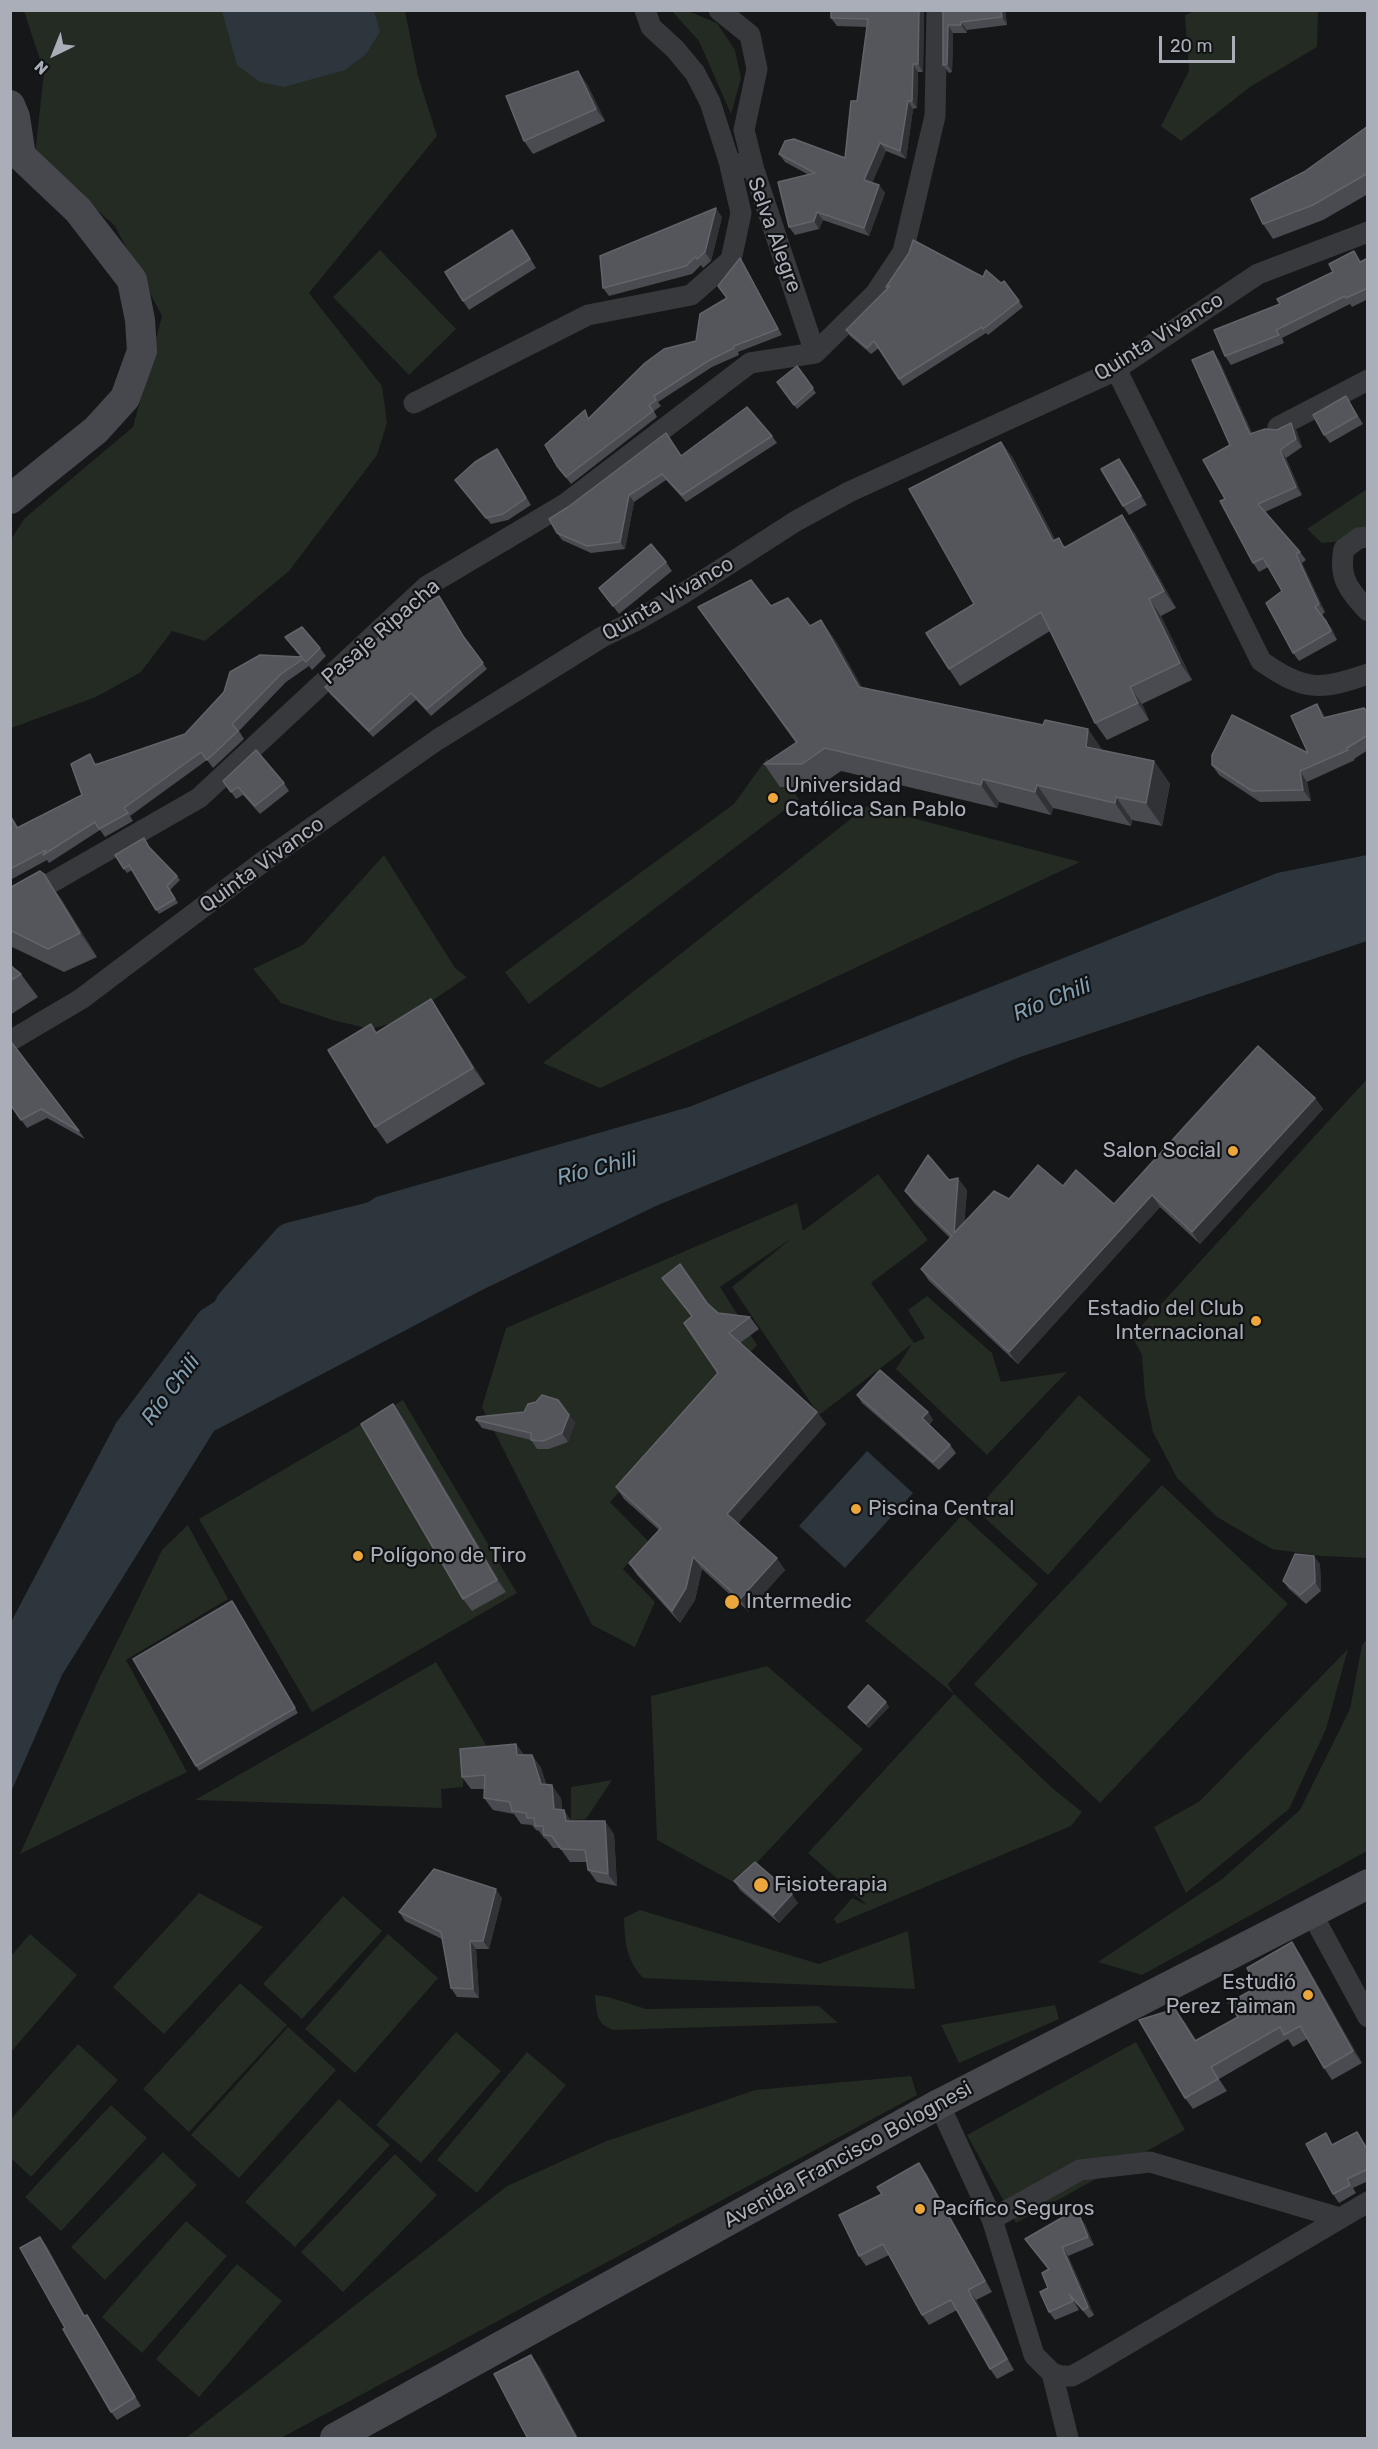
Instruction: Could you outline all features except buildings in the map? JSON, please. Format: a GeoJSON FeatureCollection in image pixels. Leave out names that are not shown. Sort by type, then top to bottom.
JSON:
{"type":"FeatureCollection","features":[{"type":"Feature","properties":{"kind":"street","name":"Selva Alegre"},"geometry":{"type":"LineString","coordinates":[[645,10],[651,27],[675,49],[695,73],[710,102],[729,161],[754,170],[815,353]]}},
{"type":"Feature","properties":{"kind":"street"},"geometry":{"type":"LineString","coordinates":[[719,10],[750,35],[757,69],[744,130],[754,170]]}},
{"type":"Feature","properties":{"kind":"street"},"geometry":{"type":"LineString","coordinates":[[815,353],[875,294],[903,252],[935,116],[937,10]]}},
{"type":"Feature","properties":{"kind":"street"},"geometry":{"type":"LineString","coordinates":[[10,105],[15,117],[16,153],[78,210],[132,280],[141,320],[142,351],[125,398],[96,430],[10,499]]}},
{"type":"Feature","properties":{"kind":"street"},"geometry":{"type":"LineString","coordinates":[[414,403],[588,315],[691,295],[731,260],[741,213],[729,161]]}},
{"type":"Feature","properties":{"kind":"street","name":"Quinta Vivanco"},"geometry":{"type":"LineString","coordinates":[[10,1041],[81,999],[264,861],[437,740],[602,637],[639,620],[684,593],[796,521],[849,492],[1116,369],[1258,274],[1368,232]]}},
{"type":"Feature","properties":{"kind":"street","name":"Pasaje Ripacha"},"geometry":{"type":"LineString","coordinates":[[16,908],[199,798],[427,585],[565,504],[750,363],[815,353]]}},
{"type":"Feature","properties":{"kind":"street"},"geometry":{"type":"LineString","coordinates":[[1116,369],[1261,661],[1287,679],[1314,687],[1340,684],[1368,674]]}},
{"type":"Feature","properties":{"kind":"street"},"geometry":{"type":"LineString","coordinates":[[1278,427],[1368,380]]}},
{"type":"Feature","properties":{"kind":"street"},"geometry":{"type":"LineString","coordinates":[[1368,537],[1359,538],[1344,549],[1340,567],[1350,592],[1368,611]]}},
{"type":"Feature","properties":{"kind":"street","name":"Avenida Francisco Bolognesi"},"geometry":{"type":"LineString","coordinates":[[335,2439],[939,2104],[1368,1884]]}},
{"type":"Feature","properties":{"kind":"street"},"geometry":{"type":"LineString","coordinates":[[1312,1914],[1368,2017]]}},
{"type":"Feature","properties":{"kind":"street"},"geometry":{"type":"LineString","coordinates":[[939,2104],[992,2219],[1034,2355],[1052,2373],[1061,2376],[1071,2376],[1085,2369],[1368,2202]]}},
{"type":"Feature","properties":{"kind":"street"},"geometry":{"type":"LineString","coordinates":[[992,2219],[1080,2170],[1150,2162],[1340,2218]]}},
{"type":"Feature","properties":{"kind":"street"},"geometry":{"type":"LineString","coordinates":[[1052,2373],[1068,2439]]}},
{"type":"Feature","properties":{"kind":"shaded area"},"geometry":{"type":"Polygon","coordinates":[[[1197,10],[1318,11],[1317,47],[1250,87],[1181,141],[1161,126],[1189,71],[1185,15],[1197,10]]]}},
{"type":"Feature","properties":{"kind":"shaded area"},"geometry":{"type":"Polygon","coordinates":[[[24,11],[405,11],[418,76],[437,136],[309,293],[382,386],[387,423],[377,455],[289,571],[205,641],[172,631],[141,672],[96,697],[11,728],[11,539],[25,518],[133,427],[162,316],[115,226],[35,155],[44,72],[24,11]]]}},
{"type":"Feature","properties":{"kind":"shaded area"},"geometry":{"type":"Polygon","coordinates":[[[672,11],[688,11],[717,23],[735,50],[741,78],[731,114],[699,41],[672,11]]]}},
{"type":"Feature","properties":{"kind":"shaded area"},"geometry":{"type":"Polygon","coordinates":[[[380,250],[456,329],[409,375],[333,297],[380,250]]]}},
{"type":"Feature","properties":{"kind":"shaded area"},"geometry":{"type":"Polygon","coordinates":[[[1367,489],[1367,539],[1322,543],[1307,529],[1367,489]]]}},
{"type":"Feature","properties":{"kind":"shaded area"},"geometry":{"type":"Polygon","coordinates":[[[767,758],[799,799],[529,1004],[505,972],[734,804],[767,758]]]}},
{"type":"Feature","properties":{"kind":"shaded area"},"geometry":{"type":"Polygon","coordinates":[[[867,806],[1080,862],[600,1088],[543,1063],[867,806]]]}},
{"type":"Feature","properties":{"kind":"shaded area"},"geometry":{"type":"Polygon","coordinates":[[[384,855],[455,968],[467,977],[404,1020],[371,1029],[336,1021],[281,1003],[253,969],[303,945],[384,855]]]}},
{"type":"Feature","properties":{"kind":"shaded area","name":"Estadio del Club Internacional"},"geometry":{"type":"Polygon","coordinates":[[[1367,1079],[1367,1558],[1321,1556],[1272,1549],[1217,1517],[1177,1478],[1153,1432],[1145,1395],[1142,1355],[1132,1336],[1367,1079]]]}},
{"type":"Feature","properties":{"kind":"shaded area"},"geometry":{"type":"Polygon","coordinates":[[[878,1174],[928,1240],[871,1283],[914,1343],[925,1338],[908,1310],[927,1296],[992,1353],[1001,1382],[1067,1372],[987,1455],[896,1369],[912,1344],[819,1415],[732,1287],[792,1238],[720,1287],[757,1345],[610,1502],[648,1541],[623,1569],[655,1602],[635,1647],[592,1625],[482,1407],[506,1328],[797,1203],[803,1231],[878,1174]]]}},
{"type":"Feature","properties":{"kind":"shaded area"},"geometry":{"type":"Polygon","coordinates":[[[1079,1395],[1151,1460],[1048,1575],[976,1510],[1079,1395]]]}},
{"type":"Feature","properties":{"kind":"shaded area","name":"Polígono de Tiro"},"geometry":{"type":"Polygon","coordinates":[[[403,1400],[517,1593],[312,1712],[199,1519],[403,1400]]]}},
{"type":"Feature","properties":{"kind":"shaded area"},"geometry":{"type":"Polygon","coordinates":[[[1162,1485],[1288,1604],[1100,1803],[974,1684],[1162,1485]]]}},
{"type":"Feature","properties":{"kind":"shaded area"},"geometry":{"type":"Polygon","coordinates":[[[962,1515],[1038,1584],[948,1684],[954,1694],[865,1621],[962,1515]]]}},
{"type":"Feature","properties":{"kind":"shaded area"},"geometry":{"type":"Polygon","coordinates":[[[188,1525],[228,1599],[126,1660],[187,1772],[20,1854],[97,1683],[162,1550],[188,1525]]]}},
{"type":"Feature","properties":{"kind":"shaded area"},"geometry":{"type":"Polygon","coordinates":[[[1367,1639],[1367,1851],[1142,1975],[1098,1962],[1221,1880],[1300,1810],[1350,1709],[1362,1645],[1367,1639]]]}},
{"type":"Feature","properties":{"kind":"shaded area"},"geometry":{"type":"Polygon","coordinates":[[[1348,1649],[1326,1729],[1289,1809],[1186,1893],[1154,1827],[1200,1801],[1348,1649]]]}},
{"type":"Feature","properties":{"kind":"shaded area"},"geometry":{"type":"Polygon","coordinates":[[[436,1662],[491,1753],[465,1756],[463,1787],[441,1789],[442,1808],[195,1800],[436,1662]]]}},
{"type":"Feature","properties":{"kind":"shaded area"},"geometry":{"type":"Polygon","coordinates":[[[767,1666],[863,1749],[737,1884],[657,1840],[651,1696],[767,1666]]]}},
{"type":"Feature","properties":{"kind":"shaded area"},"geometry":{"type":"Polygon","coordinates":[[[954,1694],[1051,1787],[1082,1812],[1071,1826],[837,1924],[834,1919],[852,1898],[867,1905],[808,1853],[954,1694]]]}},
{"type":"Feature","properties":{"kind":"shaded area"},"geometry":{"type":"Polygon","coordinates":[[[612,1780],[586,1819],[571,1820],[571,1787],[612,1780]]]}},
{"type":"Feature","properties":{"kind":"shaded area"},"geometry":{"type":"Polygon","coordinates":[[[199,1893],[263,1927],[164,2034],[113,1987],[199,1893]]]}},
{"type":"Feature","properties":{"kind":"shaded area"},"geometry":{"type":"Polygon","coordinates":[[[343,1896],[382,1931],[302,2019],[263,1984],[343,1896]]]}},
{"type":"Feature","properties":{"kind":"shaded area"},"geometry":{"type":"Polygon","coordinates":[[[640,1910],[819,1964],[908,1931],[915,1989],[643,1978],[630,1957],[624,1918],[640,1910]]]}},
{"type":"Feature","properties":{"kind":"shaded area"},"geometry":{"type":"Polygon","coordinates":[[[30,1934],[77,1975],[11,2052],[11,1956],[30,1934]]]}},
{"type":"Feature","properties":{"kind":"shaded area"},"geometry":{"type":"Polygon","coordinates":[[[388,1934],[438,1978],[355,2073],[305,2029],[388,1934]]]}},
{"type":"Feature","properties":{"kind":"shaded area"},"geometry":{"type":"Polygon","coordinates":[[[240,1983],[287,2025],[189,2132],[143,2089],[240,1983]]]}},
{"type":"Feature","properties":{"kind":"shaded area"},"geometry":{"type":"Polygon","coordinates":[[[595,1995],[646,2009],[819,2006],[838,2023],[614,2030],[600,2021],[595,1995]]]}},
{"type":"Feature","properties":{"kind":"shaded area"},"geometry":{"type":"Polygon","coordinates":[[[1055,2005],[1059,2019],[959,2063],[941,2025],[1055,2005]]]}},
{"type":"Feature","properties":{"kind":"shaded area"},"geometry":{"type":"Polygon","coordinates":[[[288,2027],[336,2070],[239,2178],[191,2135],[288,2027]]]}},
{"type":"Feature","properties":{"kind":"shaded area"},"geometry":{"type":"Polygon","coordinates":[[[456,2032],[501,2071],[421,2163],[376,2125],[456,2032]]]}},
{"type":"Feature","properties":{"kind":"shaded area"},"geometry":{"type":"Polygon","coordinates":[[[1136,2042],[1185,2130],[1016,2223],[967,2135],[1136,2042]]]}},
{"type":"Feature","properties":{"kind":"shaded area"},"geometry":{"type":"Polygon","coordinates":[[[78,2044],[118,2080],[31,2177],[11,2158],[11,2119],[78,2044]]]}},
{"type":"Feature","properties":{"kind":"shaded area"},"geometry":{"type":"Polygon","coordinates":[[[527,2052],[566,2085],[477,2193],[437,2160],[527,2052]]]}},
{"type":"Feature","properties":{"kind":"shaded area"},"geometry":{"type":"Polygon","coordinates":[[[911,2076],[917,2095],[281,2438],[186,2438],[507,2186],[604,2142],[755,2090],[911,2076]]]}},
{"type":"Feature","properties":{"kind":"shaded area"},"geometry":{"type":"Polygon","coordinates":[[[339,2099],[390,2145],[295,2247],[245,2202],[339,2099]]]}},
{"type":"Feature","properties":{"kind":"shaded area"},"geometry":{"type":"Polygon","coordinates":[[[111,2105],[147,2138],[61,2231],[25,2197],[111,2105]]]}},
{"type":"Feature","properties":{"kind":"shaded area"},"geometry":{"type":"Polygon","coordinates":[[[163,2152],[197,2185],[105,2280],[71,2247],[163,2152]]]}},
{"type":"Feature","properties":{"kind":"shaded area"},"geometry":{"type":"Polygon","coordinates":[[[395,2154],[437,2195],[343,2292],[301,2252],[395,2154]]]}},
{"type":"Feature","properties":{"kind":"shaded area"},"geometry":{"type":"Polygon","coordinates":[[[186,2221],[227,2256],[142,2353],[102,2317],[186,2221]]]}},
{"type":"Feature","properties":{"kind":"shaded area"},"geometry":{"type":"Polygon","coordinates":[[[237,2264],[282,2301],[199,2397],[156,2359],[237,2264]]]}},
{"type":"Feature","properties":{"kind":"water"},"geometry":{"type":"Polygon","coordinates":[[[222,11],[374,11],[380,32],[366,54],[345,70],[284,87],[260,82],[237,65],[222,11]]]}},
{"type":"Feature","properties":{"kind":"water"},"geometry":{"type":"Polygon","coordinates":[[[1367,855],[1367,941],[1020,1057],[658,1205],[482,1290],[214,1431],[62,1675],[11,1792],[11,1622],[116,1423],[200,1311],[376,1197],[689,1107],[1277,873],[1367,855]]]}},
{"type":"Feature","properties":{"kind":"water","name":"Piscina Central"},"geometry":{"type":"Polygon","coordinates":[[[867,1451],[913,1493],[845,1568],[799,1526],[867,1451]]]}},
{"type":"Feature","properties":{"kind":"waterway","name":"Río Chili"},"geometry":{"type":"LineString","coordinates":[[237,1308],[293,1245],[372,1225]]}},
{"type":"Feature","properties":{"kind":"place","name":"Universidad Católica San Pablo"},"geometry":{"type":"Point","coordinates":[773,798]}},
{"type":"Feature","properties":{"kind":"place","name":"Salon Social"},"geometry":{"type":"Point","coordinates":[1233,1151]}},
{"type":"Feature","properties":{"kind":"place","name":"Estadio del Club Internacional"},"geometry":{"type":"Point","coordinates":[1256,1321]}},
{"type":"Feature","properties":{"kind":"place","name":"Piscina Central"},"geometry":{"type":"Point","coordinates":[856,1509]}},
{"type":"Feature","properties":{"kind":"place","name":"Polígono de Tiro"},"geometry":{"type":"Point","coordinates":[358,1556]}},
{"type":"Feature","properties":{"kind":"place","name":"Intermedic"},"geometry":{"type":"Point","coordinates":[732,1602]}},
{"type":"Feature","properties":{"kind":"place","name":"Fisioterapia"},"geometry":{"type":"Point","coordinates":[761,1885]}},
{"type":"Feature","properties":{"kind":"place","name":"Estudió Perez Taiman"},"geometry":{"type":"Point","coordinates":[1308,1995]}},
{"type":"Feature","properties":{"kind":"place","name":"Pacífico Seguros"},"geometry":{"type":"Point","coordinates":[920,2209]}}]}
